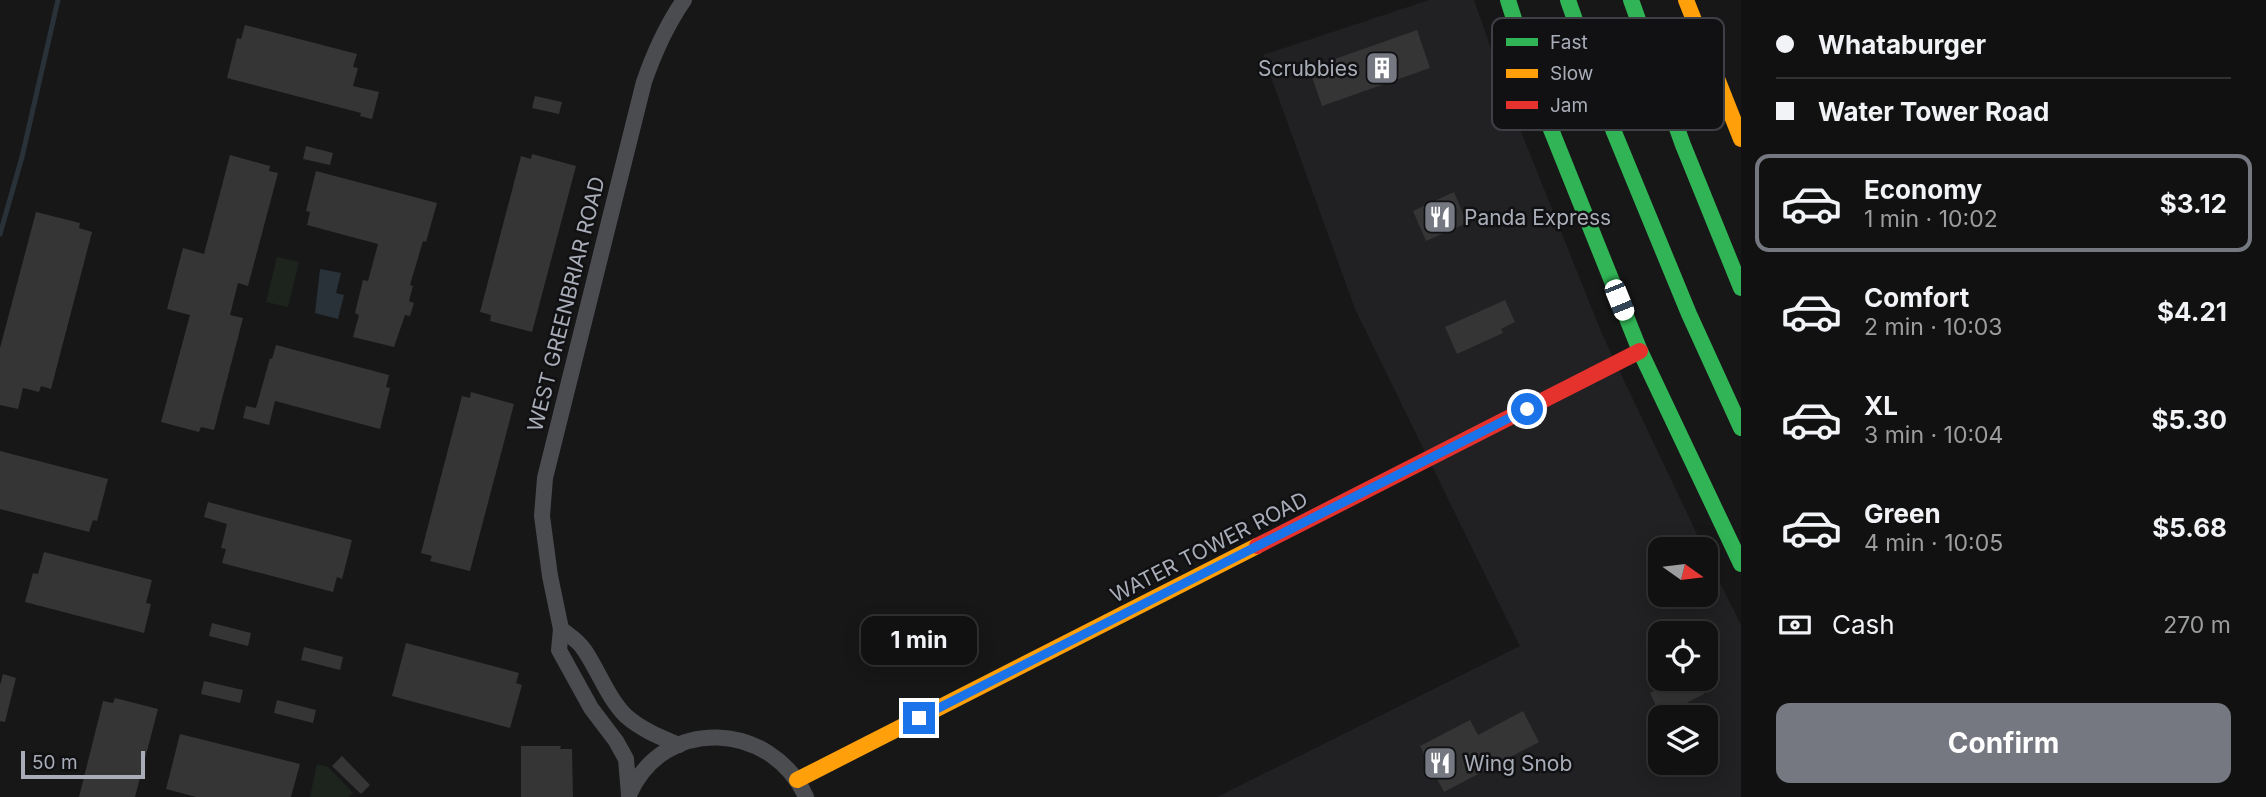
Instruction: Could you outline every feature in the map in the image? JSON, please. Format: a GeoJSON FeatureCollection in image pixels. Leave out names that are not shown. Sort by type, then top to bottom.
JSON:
{"type":"FeatureCollection","features":[{"type":"Feature","properties":{"kind":"main road"},"geometry":{"type":"LineString","coordinates":[[1508,0],[1514,18]]}},
{"type":"Feature","properties":{"kind":"main road"},"geometry":{"type":"LineString","coordinates":[[1568,0],[1574,18]]}},
{"type":"Feature","properties":{"kind":"main road"},"geometry":{"type":"LineString","coordinates":[[1631,0],[1637,18]]}},
{"type":"Feature","properties":{"kind":"main road"},"geometry":{"type":"LineString","coordinates":[[1686,0],[1693,18]]}},
{"type":"Feature","properties":{"kind":"main road"},"geometry":{"type":"LineString","coordinates":[[1724,96],[1741,139]]}},
{"type":"Feature","properties":{"kind":"main road"},"geometry":{"type":"LineString","coordinates":[[1551,130],[1640,351],[1741,564]]}},
{"type":"Feature","properties":{"kind":"main road"},"geometry":{"type":"LineString","coordinates":[[1613,130],[1689,314],[1741,428]]}},
{"type":"Feature","properties":{"kind":"main road"},"geometry":{"type":"LineString","coordinates":[[1676,130],[1741,288]]}},
{"type":"Feature","properties":{"kind":"main road","name":"WATER TOWER ROAD"},"geometry":{"type":"LineString","coordinates":[[797,780],[1640,351]]}},
{"type":"Feature","properties":{"kind":"street","name":"WEST GREENBRIAR ROAD"},"geometry":{"type":"LineString","coordinates":[[628,796],[626,759],[591,708],[559,650],[561,629],[541,516],[545,478],[644,82],[653,54],[684,0]]}},
{"type":"Feature","properties":{"kind":"street"},"geometry":{"type":"LineString","coordinates":[[561,629],[584,648],[604,686],[624,713],[653,735],[679,744]]}},
{"type":"Feature","properties":{"kind":"street"},"geometry":{"type":"LineString","coordinates":[[628,796],[652,762],[679,744],[710,737],[741,740],[770,753],[783,762],[806,797]]}},
{"type":"Feature","properties":{"kind":"shaded area"},"geometry":{"type":"Polygon","coordinates":[[[1429,0],[1474,0],[1492,51],[1492,130],[1520,130],[1602,334],[1698,537],[1648,537],[1648,607],[1718,607],[1718,578],[1741,625],[1741,797],[1217,797],[1520,646],[1355,309],[1263,55],[1429,0]]]}},
{"type":"Feature","properties":{"kind":"shaded area"},"geometry":{"type":"Polygon","coordinates":[[[277,257],[299,262],[288,307],[266,302],[277,257]]]}},
{"type":"Feature","properties":{"kind":"shaded area"},"geometry":{"type":"Polygon","coordinates":[[[320,269],[341,273],[336,293],[344,295],[338,319],[315,313],[320,269]]]}},
{"type":"Feature","properties":{"kind":"shaded area"},"geometry":{"type":"Polygon","coordinates":[[[317,764],[328,767],[353,793],[349,797],[310,797],[317,764]]]}},
{"type":"Feature","properties":{"kind":"building"},"geometry":{"type":"Polygon","coordinates":[[[245,25],[357,54],[353,67],[358,68],[353,86],[379,92],[372,119],[360,116],[361,113],[227,78],[237,38],[241,39],[245,25]]]}},
{"type":"Feature","properties":{"kind":"building","name":"Scrubbies"},"geometry":{"type":"Polygon","coordinates":[[[1417,30],[1430,68],[1322,106],[1312,77],[1335,69],[1332,60],[1417,30]]]}},
{"type":"Feature","properties":{"kind":"building"},"geometry":{"type":"Polygon","coordinates":[[[535,96],[562,102],[559,114],[532,108],[535,96]]]}},
{"type":"Feature","properties":{"kind":"building"},"geometry":{"type":"Polygon","coordinates":[[[306,146],[333,153],[330,165],[303,159],[306,146]]]}},
{"type":"Feature","properties":{"kind":"building"},"geometry":{"type":"Polygon","coordinates":[[[532,154],[576,166],[532,332],[490,321],[491,315],[480,312],[521,156],[531,159],[532,154]]]}},
{"type":"Feature","properties":{"kind":"building"},"geometry":{"type":"Polygon","coordinates":[[[230,155],[270,166],[269,171],[278,173],[248,286],[238,283],[230,315],[243,318],[214,430],[201,427],[199,432],[161,422],[190,315],[167,309],[183,248],[204,254],[230,155]]]}},
{"type":"Feature","properties":{"kind":"building"},"geometry":{"type":"Polygon","coordinates":[[[316,171],[437,203],[410,285],[413,286],[409,301],[414,303],[410,316],[405,315],[394,347],[353,337],[359,315],[355,313],[363,280],[368,281],[378,244],[307,225],[310,212],[306,211],[316,171]]]}},
{"type":"Feature","properties":{"kind":"building","name":"Panda Express"},"geometry":{"type":"Polygon","coordinates":[[[1454,192],[1467,223],[1426,241],[1413,211],[1454,192]]]}},
{"type":"Feature","properties":{"kind":"building"},"geometry":{"type":"Polygon","coordinates":[[[36,212],[80,223],[79,228],[92,232],[51,389],[41,386],[39,392],[23,388],[18,409],[0,405],[0,348],[36,212]]]}},
{"type":"Feature","properties":{"kind":"building"},"geometry":{"type":"Polygon","coordinates":[[[1505,300],[1515,322],[1501,329],[1503,333],[1457,354],[1445,327],[1505,300]]]}},
{"type":"Feature","properties":{"kind":"building"},"geometry":{"type":"Polygon","coordinates":[[[276,345],[389,375],[386,387],[390,388],[380,429],[275,401],[269,425],[243,418],[246,406],[256,408],[276,345]]]}},
{"type":"Feature","properties":{"kind":"building"},"geometry":{"type":"Polygon","coordinates":[[[471,392],[514,404],[470,571],[430,561],[432,556],[421,553],[462,396],[470,398],[471,392]]]}},
{"type":"Feature","properties":{"kind":"building"},"geometry":{"type":"Polygon","coordinates":[[[0,451],[108,479],[97,521],[93,520],[89,532],[0,509],[0,451]]]}},
{"type":"Feature","properties":{"kind":"building"},"geometry":{"type":"Polygon","coordinates":[[[208,502],[352,540],[342,579],[337,577],[333,592],[222,563],[226,549],[221,548],[227,524],[204,517],[208,502]]]}},
{"type":"Feature","properties":{"kind":"building"},"geometry":{"type":"Polygon","coordinates":[[[44,552],[152,580],[146,603],[151,604],[144,633],[25,602],[33,573],[38,574],[44,552]]]}},
{"type":"Feature","properties":{"kind":"building"},"geometry":{"type":"Polygon","coordinates":[[[212,623],[251,633],[248,646],[209,636],[212,623]]]}},
{"type":"Feature","properties":{"kind":"building"},"geometry":{"type":"Polygon","coordinates":[[[406,643],[519,673],[516,683],[522,685],[510,728],[392,696],[406,643]]]}},
{"type":"Feature","properties":{"kind":"building"},"geometry":{"type":"Polygon","coordinates":[[[304,647],[343,657],[340,670],[301,660],[304,647]]]}},
{"type":"Feature","properties":{"kind":"building"},"geometry":{"type":"Polygon","coordinates":[[[3,674],[16,678],[5,722],[0,721],[0,685],[3,674]]]}},
{"type":"Feature","properties":{"kind":"building"},"geometry":{"type":"Polygon","coordinates":[[[204,681],[243,690],[240,703],[201,694],[204,681]]]}},
{"type":"Feature","properties":{"kind":"building"},"geometry":{"type":"Polygon","coordinates":[[[1702,691],[1704,694],[1682,705],[1656,705],[1650,693],[1702,691]]]}},
{"type":"Feature","properties":{"kind":"building"},"geometry":{"type":"Polygon","coordinates":[[[115,698],[158,709],[135,797],[79,797],[103,701],[113,703],[115,698]]]}},
{"type":"Feature","properties":{"kind":"building"},"geometry":{"type":"Polygon","coordinates":[[[277,700],[316,710],[313,723],[274,713],[277,700]]]}},
{"type":"Feature","properties":{"kind":"building"},"geometry":{"type":"Polygon","coordinates":[[[1523,711],[1539,742],[1444,792],[1420,746],[1470,720],[1478,735],[1523,711]]]}},
{"type":"Feature","properties":{"kind":"building"},"geometry":{"type":"Polygon","coordinates":[[[180,734],[300,764],[291,797],[196,797],[166,789],[180,734]]]}},
{"type":"Feature","properties":{"kind":"building"},"geometry":{"type":"Polygon","coordinates":[[[521,746],[561,746],[560,749],[572,749],[573,797],[521,797],[521,746]]]}},
{"type":"Feature","properties":{"kind":"building"},"geometry":{"type":"Polygon","coordinates":[[[342,756],[370,785],[361,794],[332,766],[342,756]]]}},
{"type":"Feature","properties":{"kind":"waterway"},"geometry":{"type":"LineString","coordinates":[[0,234],[22,157],[58,0]]}},
{"type":"Feature","properties":{"kind":"traffic: fast"},"geometry":{"type":"LineString","coordinates":[[1508,0],[1514,18]]}},
{"type":"Feature","properties":{"kind":"traffic: fast"},"geometry":{"type":"LineString","coordinates":[[1568,0],[1574,18]]}},
{"type":"Feature","properties":{"kind":"traffic: fast"},"geometry":{"type":"LineString","coordinates":[[1631,0],[1637,18]]}},
{"type":"Feature","properties":{"kind":"traffic: fast"},"geometry":{"type":"LineString","coordinates":[[1551,130],[1640,351],[1741,564]]}},
{"type":"Feature","properties":{"kind":"traffic: fast"},"geometry":{"type":"LineString","coordinates":[[1613,130],[1689,314],[1741,428]]}},
{"type":"Feature","properties":{"kind":"traffic: fast"},"geometry":{"type":"LineString","coordinates":[[1678,130],[1741,288]]}},
{"type":"Feature","properties":{"kind":"traffic: slow"},"geometry":{"type":"LineString","coordinates":[[1686,0],[1693,18]]}},
{"type":"Feature","properties":{"kind":"traffic: slow"},"geometry":{"type":"LineString","coordinates":[[1724,96],[1741,139]]}},
{"type":"Feature","properties":{"kind":"traffic: slow"},"geometry":{"type":"LineString","coordinates":[[797,780],[1257,546]]}},
{"type":"Feature","properties":{"kind":"traffic: jam"},"geometry":{"type":"LineString","coordinates":[[1257,546],[1640,351]]}},
{"type":"Feature","properties":{"kind":"place","name":"Scrubbies"},"geometry":{"type":"Point","coordinates":[1382,68]}},
{"type":"Feature","properties":{"kind":"place","name":"Panda Express"},"geometry":{"type":"Point","coordinates":[1440,217]}},
{"type":"Feature","properties":{"kind":"place","name":"Wing Snob"},"geometry":{"type":"Point","coordinates":[1440,763]}},
{"type":"Feature","properties":{"kind":"route"},"geometry":{"type":"LineString","coordinates":[[919,718],[1527,409]]}}]}
